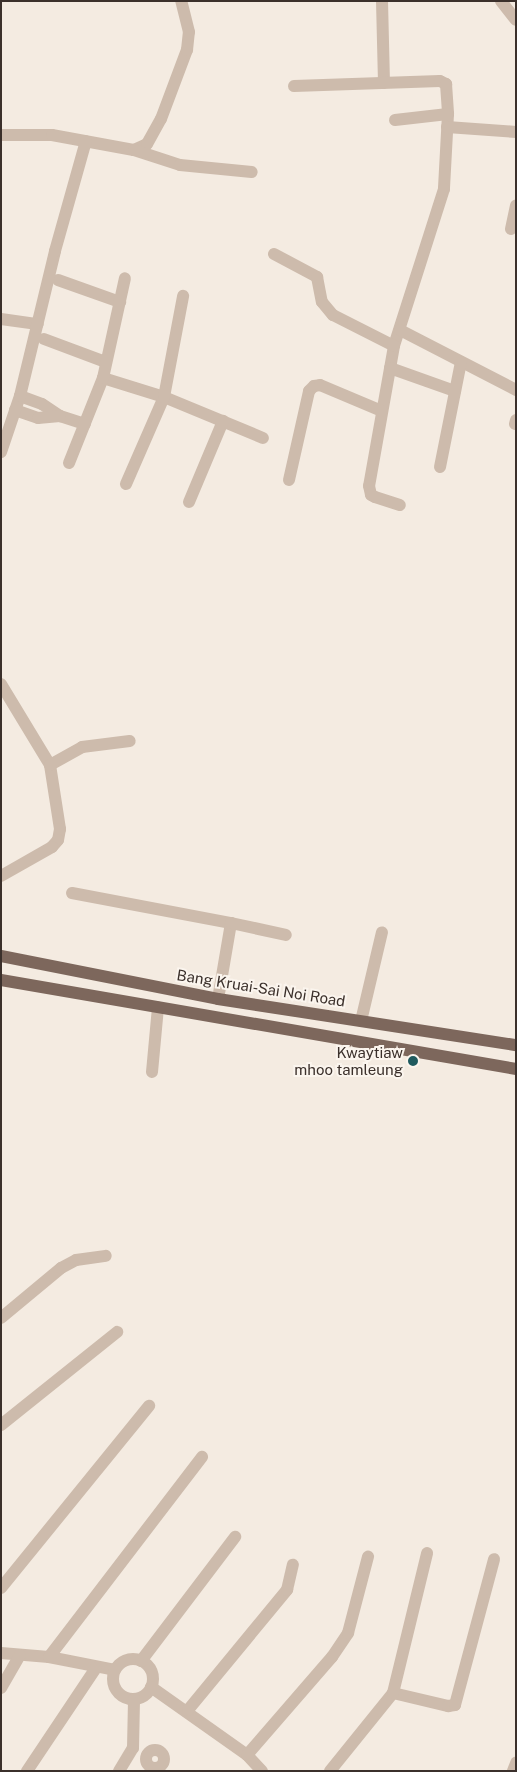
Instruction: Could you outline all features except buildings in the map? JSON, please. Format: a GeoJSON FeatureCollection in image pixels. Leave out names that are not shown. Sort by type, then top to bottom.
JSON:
{"type":"FeatureCollection","features":[{"type":"Feature","properties":{"kind":"main road","name":"Bang Kruai-Sai Noi Road"},"geometry":{"type":"LineString","coordinates":[[1,956],[218,1000],[516,1045]]}},
{"type":"Feature","properties":{"kind":"main road"},"geometry":{"type":"LineString","coordinates":[[1,980],[516,1069]]}},
{"type":"Feature","properties":{"kind":"street"},"geometry":{"type":"LineString","coordinates":[[134,150],[147,144],[161,119],[188,50],[189,32],[181,1]]}},
{"type":"Feature","properties":{"kind":"street"},"geometry":{"type":"LineString","coordinates":[[382,1],[384,83]]}},
{"type":"Feature","properties":{"kind":"street"},"geometry":{"type":"LineString","coordinates":[[502,1],[516,20]]}},
{"type":"Feature","properties":{"kind":"street"},"geometry":{"type":"LineString","coordinates":[[294,86],[440,81],[446,84],[448,92],[446,175],[440,210],[394,346],[369,486],[371,495],[400,505]]}},
{"type":"Feature","properties":{"kind":"street"},"geometry":{"type":"LineString","coordinates":[[394,120],[448,120],[516,132]]}},
{"type":"Feature","properties":{"kind":"street"},"geometry":{"type":"LineString","coordinates":[[1,135],[52,134],[134,150],[180,166],[252,172]]}},
{"type":"Feature","properties":{"kind":"street"},"geometry":{"type":"LineString","coordinates":[[1,452],[20,396],[86,141]]}},
{"type":"Feature","properties":{"kind":"street"},"geometry":{"type":"LineString","coordinates":[[511,229],[516,206]]}},
{"type":"Feature","properties":{"kind":"street"},"geometry":{"type":"LineString","coordinates":[[274,254],[317,277],[322,302],[333,315],[394,346]]}},
{"type":"Feature","properties":{"kind":"street"},"geometry":{"type":"LineString","coordinates":[[69,463],[103,378],[125,278]]}},
{"type":"Feature","properties":{"kind":"street"},"geometry":{"type":"LineString","coordinates":[[58,280],[120,302]]}},
{"type":"Feature","properties":{"kind":"street"},"geometry":{"type":"LineString","coordinates":[[126,484],[164,397],[182,296]]}},
{"type":"Feature","properties":{"kind":"street"},"geometry":{"type":"LineString","coordinates":[[1,319],[38,324]]}},
{"type":"Feature","properties":{"kind":"street"},"geometry":{"type":"LineString","coordinates":[[400,330],[516,390]]}},
{"type":"Feature","properties":{"kind":"street"},"geometry":{"type":"LineString","coordinates":[[44,339],[106,362]]}},
{"type":"Feature","properties":{"kind":"street"},"geometry":{"type":"LineString","coordinates":[[440,468],[461,362]]}},
{"type":"Feature","properties":{"kind":"street"},"geometry":{"type":"LineString","coordinates":[[390,368],[455,391]]}},
{"type":"Feature","properties":{"kind":"street"},"geometry":{"type":"LineString","coordinates":[[103,378],[164,397],[264,438]]}},
{"type":"Feature","properties":{"kind":"street"},"geometry":{"type":"LineString","coordinates":[[289,480],[309,391],[314,386],[320,385],[382,411]]}},
{"type":"Feature","properties":{"kind":"street"},"geometry":{"type":"LineString","coordinates":[[20,396],[42,404],[60,416],[85,424]]}},
{"type":"Feature","properties":{"kind":"street"},"geometry":{"type":"LineString","coordinates":[[15,410],[38,418],[60,416]]}},
{"type":"Feature","properties":{"kind":"street"},"geometry":{"type":"LineString","coordinates":[[190,502],[223,421]]}},
{"type":"Feature","properties":{"kind":"street"},"geometry":{"type":"LineString","coordinates":[[1,684],[50,765],[60,829],[58,840],[52,847],[1,876]]}},
{"type":"Feature","properties":{"kind":"street"},"geometry":{"type":"LineString","coordinates":[[50,765],[82,748],[130,741]]}},
{"type":"Feature","properties":{"kind":"street"},"geometry":{"type":"LineString","coordinates":[[72,893],[286,935]]}},
{"type":"Feature","properties":{"kind":"street"},"geometry":{"type":"LineString","coordinates":[[218,1000],[231,924]]}},
{"type":"Feature","properties":{"kind":"street"},"geometry":{"type":"LineString","coordinates":[[361,1021],[382,932]]}},
{"type":"Feature","properties":{"kind":"street"},"geometry":{"type":"LineString","coordinates":[[152,1072],[158,1007]]}},
{"type":"Feature","properties":{"kind":"street"},"geometry":{"type":"LineString","coordinates":[[1,1318],[61,1268],[76,1260],[106,1256]]}},
{"type":"Feature","properties":{"kind":"street"},"geometry":{"type":"LineString","coordinates":[[1,1425],[117,1332]]}},
{"type":"Feature","properties":{"kind":"street"},"geometry":{"type":"LineString","coordinates":[[1,1588],[149,1406]]}},
{"type":"Feature","properties":{"kind":"street"},"geometry":{"type":"LineString","coordinates":[[50,1657],[202,1457]]}},
{"type":"Feature","properties":{"kind":"street"},"geometry":{"type":"LineString","coordinates":[[141,1660],[235,1536]]}},
{"type":"Feature","properties":{"kind":"street"},"geometry":{"type":"LineString","coordinates":[[330,1771],[393,1692],[427,1553]]}},
{"type":"Feature","properties":{"kind":"street"},"geometry":{"type":"LineString","coordinates":[[247,1755],[332,1657],[348,1633],[368,1557]]}},
{"type":"Feature","properties":{"kind":"street"},"geometry":{"type":"LineString","coordinates":[[393,1692],[448,1706],[455,1705],[494,1559]]}},
{"type":"Feature","properties":{"kind":"street"},"geometry":{"type":"LineString","coordinates":[[188,1710],[287,1590],[293,1565]]}},
{"type":"Feature","properties":{"kind":"street"},"geometry":{"type":"LineString","coordinates":[[1,1653],[50,1657],[96,1668],[115,1670]]}},
{"type":"Feature","properties":{"kind":"street"},"geometry":{"type":"LineString","coordinates":[[1,1688],[20,1654]]}},
{"type":"Feature","properties":{"kind":"street"},"geometry":{"type":"LineString","coordinates":[[125,1660],[141,1660],[152,1671],[151,1687],[147,1694],[134,1699],[118,1693],[114,1687],[115,1670],[125,1660]]}},
{"type":"Feature","properties":{"kind":"street"},"geometry":{"type":"LineString","coordinates":[[26,1771],[96,1668]]}},
{"type":"Feature","properties":{"kind":"street"},"geometry":{"type":"LineString","coordinates":[[151,1687],[188,1710],[247,1755],[262,1771]]}},
{"type":"Feature","properties":{"kind":"street"},"geometry":{"type":"LineString","coordinates":[[119,1771],[133,1748],[134,1699]]}},
{"type":"Feature","properties":{"kind":"street"},"geometry":{"type":"LineString","coordinates":[[513,1771],[516,1763]]}},
{"type":"Feature","properties":{"kind":"place","name":"Kwaytiaw mhoo tamleung"},"geometry":{"type":"Point","coordinates":[413,1061]}}]}
